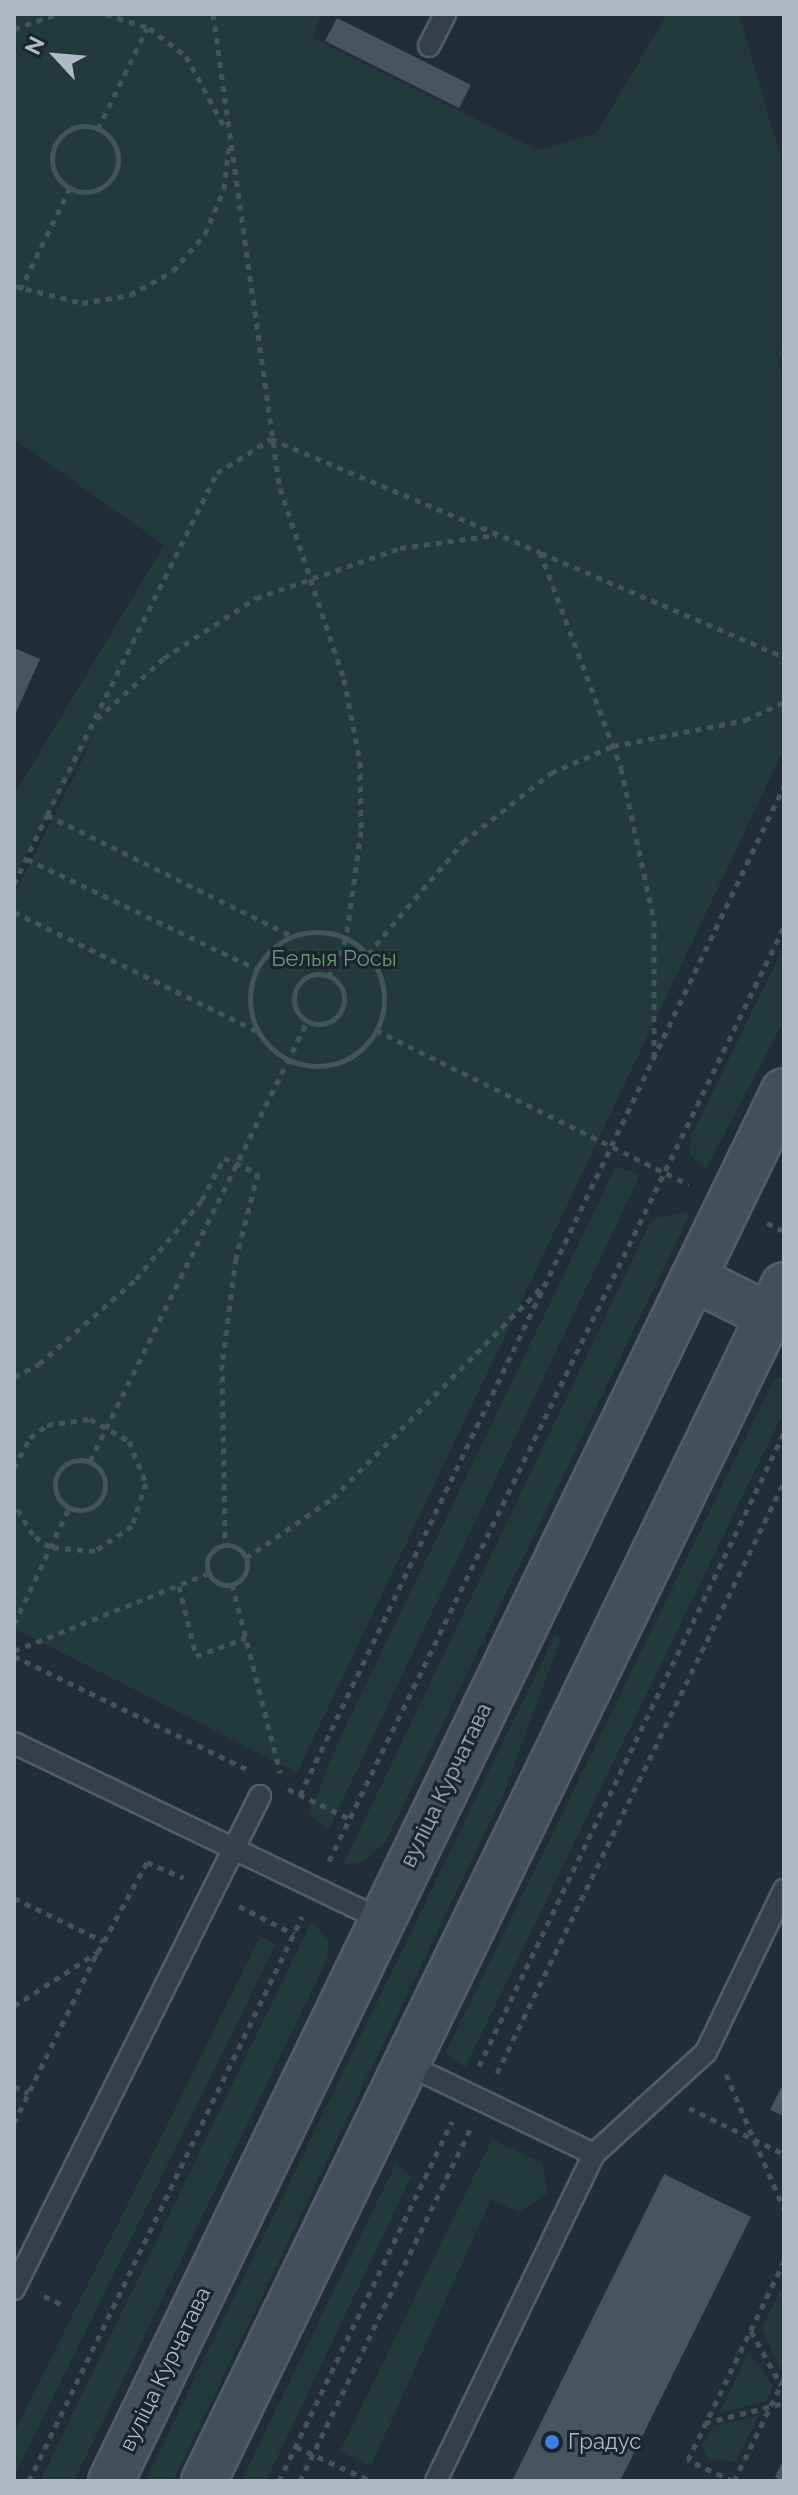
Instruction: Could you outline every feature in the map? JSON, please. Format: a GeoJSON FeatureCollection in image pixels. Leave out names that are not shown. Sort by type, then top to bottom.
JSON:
{"type":"FeatureCollection","features":[{"type":"Feature","properties":{"kind":"main road","name":"вуліца Курчатава"},"geometry":{"type":"LineString","coordinates":[[111,2481],[784,1091]]}},
{"type":"Feature","properties":{"kind":"main road"},"geometry":{"type":"LineString","coordinates":[[204,2481],[404,2063],[779,1308],[693,1278]]}},
{"type":"Feature","properties":{"kind":"lane"},"geometry":{"type":"LineString","coordinates":[[429,46],[445,14]]}},
{"type":"Feature","properties":{"kind":"lane"},"geometry":{"type":"LineString","coordinates":[[14,1743],[381,1920]]}},
{"type":"Feature","properties":{"kind":"lane"},"geometry":{"type":"LineString","coordinates":[[14,2289],[264,1788]]}},
{"type":"Feature","properties":{"kind":"lane"},"geometry":{"type":"LineString","coordinates":[[436,2481],[594,2154],[706,2052],[784,1890]]}},
{"type":"Feature","properties":{"kind":"lane"},"geometry":{"type":"LineString","coordinates":[[404,2063],[594,2154]]}},
{"type":"Feature","properties":{"kind":"path"},"geometry":{"type":"LineString","coordinates":[[14,29],[57,14]]}},
{"type":"Feature","properties":{"kind":"path"},"geometry":{"type":"LineString","coordinates":[[70,188],[17,288],[82,303],[130,295],[173,271],[205,234],[224,189],[229,139],[213,95],[186,56],[147,28],[106,14]]}},
{"type":"Feature","properties":{"kind":"path"},"geometry":{"type":"LineString","coordinates":[[213,14],[229,139],[275,414],[271,439],[310,577],[344,679],[360,762],[361,831],[346,939],[329,975]]}},
{"type":"Feature","properties":{"kind":"path"},"geometry":{"type":"LineString","coordinates":[[98,129],[147,28]]}},
{"type":"Feature","properties":{"kind":"path"},"geometry":{"type":"LineString","coordinates":[[74,128],[98,129],[117,149],[116,171],[101,187],[70,188],[55,173],[57,141],[74,128]]}},
{"type":"Feature","properties":{"kind":"path"},"geometry":{"type":"LineString","coordinates":[[271,439],[784,657]]}},
{"type":"Feature","properties":{"kind":"path"},"geometry":{"type":"LineString","coordinates":[[14,884],[217,473],[271,439]]}},
{"type":"Feature","properties":{"kind":"path"},"geometry":{"type":"LineString","coordinates":[[93,723],[164,658],[256,598],[400,548],[499,535]]}},
{"type":"Feature","properties":{"kind":"path"},"geometry":{"type":"LineString","coordinates":[[540,552],[613,746],[654,920],[654,1057]]}},
{"type":"Feature","properties":{"kind":"path"},"geometry":{"type":"LineString","coordinates":[[368,954],[463,842],[551,773],[613,746],[745,720],[784,702]]}},
{"type":"Feature","properties":{"kind":"path"},"geometry":{"type":"LineString","coordinates":[[300,1795],[784,786]]}},
{"type":"Feature","properties":{"kind":"path"},"geometry":{"type":"LineString","coordinates":[[14,912],[258,1032],[289,1060],[334,1064],[355,1055],[376,1030],[384,996],[368,954],[346,939],[294,937],[47,815]]}},
{"type":"Feature","properties":{"kind":"path"},"geometry":{"type":"LineString","coordinates":[[26,859],[257,969]]}},
{"type":"Feature","properties":{"kind":"path"},"geometry":{"type":"LineString","coordinates":[[29,2481],[784,927]]}},
{"type":"Feature","properties":{"kind":"path"},"geometry":{"type":"LineString","coordinates":[[258,1032],[251,1011],[257,969],[294,937]]}},
{"type":"Feature","properties":{"kind":"path"},"geometry":{"type":"LineString","coordinates":[[329,975],[344,993],[342,1010],[323,1024],[307,1021],[296,1009],[295,992],[304,978],[329,975]]}},
{"type":"Feature","properties":{"kind":"path"},"geometry":{"type":"LineString","coordinates":[[90,1461],[307,1021]]}},
{"type":"Feature","properties":{"kind":"path"},"geometry":{"type":"LineString","coordinates":[[376,1030],[664,1173]]}},
{"type":"Feature","properties":{"kind":"path"},"geometry":{"type":"LineString","coordinates":[[14,1377],[39,1364],[136,1279],[202,1200],[224,1158],[258,1173],[236,1258],[222,1364],[225,1544]]}},
{"type":"Feature","properties":{"kind":"path"},"geometry":{"type":"LineString","coordinates":[[232,1584],[244,1577],[246,1558],[333,1498],[547,1281]]}},
{"type":"Feature","properties":{"kind":"path"},"geometry":{"type":"LineString","coordinates":[[14,1468],[30,1438],[47,1425],[68,1419],[107,1425],[141,1460],[143,1505],[116,1542],[72,1553],[50,1547],[33,1535],[14,1503]]}},
{"type":"Feature","properties":{"kind":"path"},"geometry":{"type":"LineString","coordinates":[[300,2481],[784,1433]]}},
{"type":"Feature","properties":{"kind":"path"},"geometry":{"type":"LineString","coordinates":[[90,1461],[102,1472],[103,1496],[84,1510],[69,1508],[57,1496],[56,1478],[65,1464],[90,1461]]}},
{"type":"Feature","properties":{"kind":"path"},"geometry":{"type":"LineString","coordinates":[[279,2481],[784,1482]]}},
{"type":"Feature","properties":{"kind":"path"},"geometry":{"type":"LineString","coordinates":[[14,1624],[69,1508]]}},
{"type":"Feature","properties":{"kind":"path"},"geometry":{"type":"LineString","coordinates":[[225,1544],[246,1558]]}},
{"type":"Feature","properties":{"kind":"path"},"geometry":{"type":"LineString","coordinates":[[209,1573],[209,1554],[225,1544]]}},
{"type":"Feature","properties":{"kind":"path"},"geometry":{"type":"LineString","coordinates":[[14,1653],[209,1573],[232,1584],[283,1786]]}},
{"type":"Feature","properties":{"kind":"path"},"geometry":{"type":"LineString","coordinates":[[179,1586],[196,1656],[246,1638]]}},
{"type":"Feature","properties":{"kind":"path"},"geometry":{"type":"LineString","coordinates":[[14,1653],[256,1773]]}},
{"type":"Feature","properties":{"kind":"path"},"geometry":{"type":"LineString","coordinates":[[264,1788],[283,1786],[350,1819]]}},
{"type":"Feature","properties":{"kind":"path"},"geometry":{"type":"LineString","coordinates":[[14,2123],[103,1941],[147,1862],[294,1934]]}},
{"type":"Feature","properties":{"kind":"path"},"geometry":{"type":"LineString","coordinates":[[14,1898],[103,1941]]}},
{"type":"Feature","properties":{"kind":"path"},"geometry":{"type":"LineString","coordinates":[[14,2006],[98,1952]]}},
{"type":"Feature","properties":{"kind":"path"},"geometry":{"type":"LineString","coordinates":[[726,2072],[784,2209]]}},
{"type":"Feature","properties":{"kind":"path"},"geometry":{"type":"LineString","coordinates":[[14,2086],[28,2093]]}},
{"type":"Feature","properties":{"kind":"path"},"geometry":{"type":"LineString","coordinates":[[688,2108],[784,2154]]}},
{"type":"Feature","properties":{"kind":"path"},"geometry":{"type":"LineString","coordinates":[[750,2330],[782,2382],[734,2481],[688,2460],[704,2424],[774,2280],[784,2261]]}},
{"type":"Feature","properties":{"kind":"path"},"geometry":{"type":"LineString","coordinates":[[774,2280],[784,2277]]}},
{"type":"Feature","properties":{"kind":"path"},"geometry":{"type":"LineString","coordinates":[[704,2424],[784,2403]]}},
{"type":"Feature","properties":{"kind":"path"},"geometry":{"type":"LineString","coordinates":[[295,2447],[371,2481]]}},
{"type":"Feature","properties":{"kind":"green space","name":"Белыя Росы"},"geometry":{"type":"Polygon","coordinates":[[[14,14],[321,14],[313,38],[539,150],[597,133],[667,14],[739,14],[784,169],[784,366],[775,347],[784,385],[784,749],[297,1773],[14,1628],[14,895],[102,721],[14,876],[14,795],[164,545],[14,439],[14,14]]]}},
{"type":"Feature","properties":{"kind":"green space"},"geometry":{"type":"Polygon","coordinates":[[[784,946],[784,1020],[706,1169],[690,1154],[690,1139],[784,946]]]}},
{"type":"Feature","properties":{"kind":"green space"},"geometry":{"type":"Polygon","coordinates":[[[616,1166],[640,1175],[329,1829],[309,1814],[338,1742],[616,1166]]]}},
{"type":"Feature","properties":{"kind":"green space"},"geometry":{"type":"Polygon","coordinates":[[[684,1212],[689,1216],[385,1843],[362,1862],[343,1865],[652,1219],[684,1212]]]}},
{"type":"Feature","properties":{"kind":"green space"},"geometry":{"type":"Polygon","coordinates":[[[775,1377],[784,1378],[784,1411],[465,2068],[446,2052],[775,1377]]]}},
{"type":"Feature","properties":{"kind":"green space"},"geometry":{"type":"Polygon","coordinates":[[[555,1635],[561,1638],[504,1793],[173,2481],[145,2481],[555,1635]]]}},
{"type":"Feature","properties":{"kind":"green space"},"geometry":{"type":"Polygon","coordinates":[[[312,1920],[328,1941],[327,1960],[74,2481],[40,2481],[312,1920]]]}},
{"type":"Feature","properties":{"kind":"green space"},"geometry":{"type":"Polygon","coordinates":[[[260,1937],[276,1944],[14,2477],[14,2433],[260,1937]]]}},
{"type":"Feature","properties":{"kind":"green space"},"geometry":{"type":"Polygon","coordinates":[[[492,2139],[542,2163],[548,2193],[519,2212],[491,2199],[371,2466],[340,2451],[492,2139]]]}},
{"type":"Feature","properties":{"kind":"green space"},"geometry":{"type":"Polygon","coordinates":[[[396,2163],[411,2177],[266,2481],[241,2481],[396,2163]]]}},
{"type":"Feature","properties":{"kind":"green space"},"geometry":{"type":"Polygon","coordinates":[[[784,2285],[784,2364],[781,2370],[761,2328],[784,2285]]]}},
{"type":"Feature","properties":{"kind":"green space"},"geometry":{"type":"Polygon","coordinates":[[[749,2352],[773,2386],[766,2401],[719,2413],[749,2352]]]}},
{"type":"Feature","properties":{"kind":"green space"},"geometry":{"type":"Polygon","coordinates":[[[759,2415],[736,2462],[708,2459],[702,2445],[712,2427],[759,2415]]]}},
{"type":"Feature","properties":{"kind":"building"},"geometry":{"type":"Polygon","coordinates":[[[337,18],[471,85],[459,108],[325,41],[337,18]]]}},
{"type":"Feature","properties":{"kind":"building"},"geometry":{"type":"Polygon","coordinates":[[[14,648],[40,659],[14,717],[14,648]]]}},
{"type":"Feature","properties":{"kind":"building"},"geometry":{"type":"Polygon","coordinates":[[[784,2082],[784,2116],[770,2110],[784,2082]]]}},
{"type":"Feature","properties":{"kind":"building"},"geometry":{"type":"Polygon","coordinates":[[[664,2174],[751,2217],[620,2481],[512,2481],[664,2174]]]}},
{"type":"Feature","properties":{"kind":"building"},"geometry":{"type":"Polygon","coordinates":[[[784,2459],[784,2481],[782,2481],[775,2477],[784,2459]]]}},
{"type":"Feature","properties":{"kind":"place","name":"Градус"},"geometry":{"type":"Point","coordinates":[552,2442]}}]}
